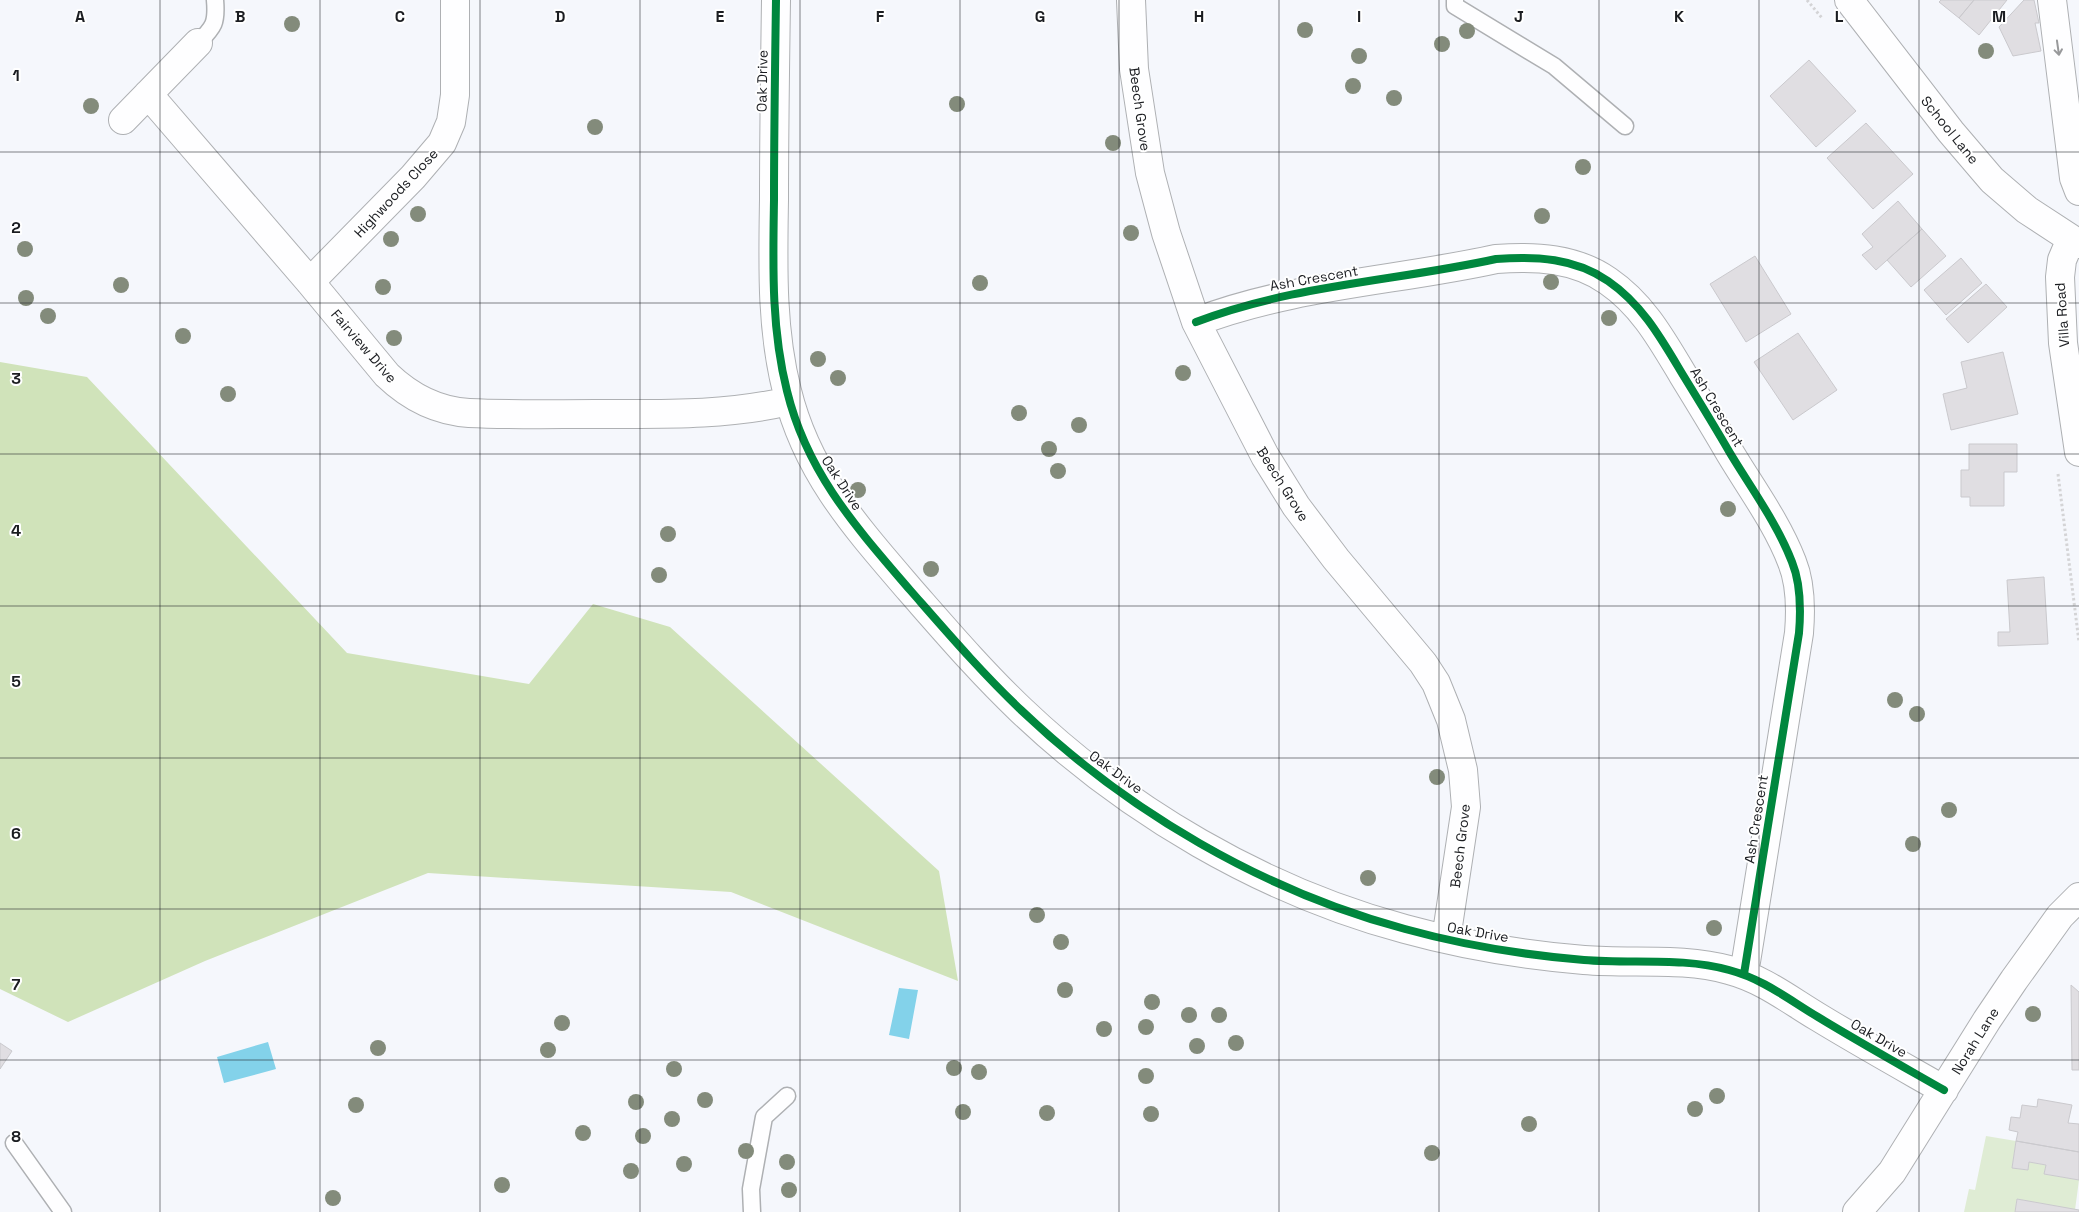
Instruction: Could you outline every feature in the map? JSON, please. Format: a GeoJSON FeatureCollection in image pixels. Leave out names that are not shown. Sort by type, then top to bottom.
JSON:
{"type":"FeatureCollection","features":[{"type":"Feature","properties":{"kind":"street","name":"Highwoods Close"},"geometry":{"type":"LineString","coordinates":[[310,282],[413,177],[442,143],[451,122],[455,95],[455,0]]}},
{"type":"Feature","properties":{"kind":"street","name":"Oak Drive"},"geometry":{"type":"LineString","coordinates":[[776,0],[773,280],[777,344],[790,401],[816,469],[848,517],[976,666],[1019,708],[1065,750],[1131,799],[1195,840],[1252,871],[1294,890],[1398,928],[1446,939],[1511,951],[1583,960],[1708,966],[1744,974],[1764,983],[1819,1018],[1944,1090]]}},
{"type":"Feature","properties":{"kind":"street","name":"Beech Grove"},"geometry":{"type":"LineString","coordinates":[[1131,0],[1134,62],[1150,173],[1166,233],[1196,322],[1265,456],[1306,521],[1418,657],[1433,678],[1445,701],[1461,757],[1466,802],[1446,939]]}},
{"type":"Feature","properties":{"kind":"street","name":"School Lane"},"geometry":{"type":"LineString","coordinates":[[1849,0],[1951,132],[1992,180],[2021,205],[2075,242]]}},
{"type":"Feature","properties":{"kind":"street"},"geometry":{"type":"LineString","coordinates":[[2052,0],[2074,178],[2079,191]]}},
{"type":"Feature","properties":{"kind":"street"},"geometry":{"type":"LineString","coordinates":[[123,120],[198,44]]}},
{"type":"Feature","properties":{"kind":"street","name":"Fairview Drive"},"geometry":{"type":"LineString","coordinates":[[148,94],[310,282],[387,376],[411,394],[445,410],[479,414],[706,413],[790,401]]}},
{"type":"Feature","properties":{"kind":"street","name":"Villa Road"},"geometry":{"type":"LineString","coordinates":[[2075,242],[2062,260],[2060,284],[2063,343],[2079,452]]}},
{"type":"Feature","properties":{"kind":"street","name":"Ash Crescent"},"geometry":{"type":"LineString","coordinates":[[1196,322],[1228,310],[1268,299],[1502,259],[1548,259],[1578,265],[1608,281],[1643,312],[1672,356],[1772,523],[1792,563],[1798,582],[1801,616],[1799,633],[1744,974]]}},
{"type":"Feature","properties":{"kind":"street","name":"Norah Lane"},"geometry":{"type":"LineString","coordinates":[[1857,1212],[1892,1172],[2005,994],[2060,916],[2079,897]]}},
{"type":"Feature","properties":{"kind":"lane"},"geometry":{"type":"LineString","coordinates":[[198,44],[214,27],[216,14],[215,0]]}},
{"type":"Feature","properties":{"kind":"lane"},"geometry":{"type":"LineString","coordinates":[[1455,0],[1455,6],[1554,66],[1625,126]]}},
{"type":"Feature","properties":{"kind":"lane"},"geometry":{"type":"LineString","coordinates":[[752,1212],[751,1189],[764,1117],[787,1096]]}},
{"type":"Feature","properties":{"kind":"lane"},"geometry":{"type":"LineString","coordinates":[[14,1142],[63,1212]]}},
{"type":"Feature","properties":{"kind":"path"},"geometry":{"type":"LineString","coordinates":[[1807,0],[1824,20]]}},
{"type":"Feature","properties":{"kind":"path"},"geometry":{"type":"LineString","coordinates":[[2058,471],[2079,642]]}},
{"type":"Feature","properties":{"kind":"green space"},"geometry":{"type":"Polygon","coordinates":[[[0,362],[87,377],[347,653],[529,684],[593,604],[670,627],[939,871],[958,981],[731,892],[428,873],[205,961],[68,1022],[0,989],[0,362]]]}},
{"type":"Feature","properties":{"kind":"green space"},"geometry":{"type":"Polygon","coordinates":[[[1986,1136],[2016,1141],[2012,1168],[2028,1170],[2029,1162],[2046,1165],[2044,1174],[2079,1180],[2075,1210],[2017,1199],[2015,1212],[1964,1212],[1969,1189],[1975,1190],[1986,1136]]]}},
{"type":"Feature","properties":{"kind":"water"},"geometry":{"type":"Polygon","coordinates":[[[899,988],[918,990],[909,1039],[889,1035],[899,988]]]}},
{"type":"Feature","properties":{"kind":"water"},"geometry":{"type":"Polygon","coordinates":[[[268,1042],[276,1069],[224,1083],[217,1057],[268,1042]]]}},
{"type":"Feature","properties":{"kind":"building"},"geometry":{"type":"Polygon","coordinates":[[[1941,0],[1974,0],[1959,18],[1939,2],[1941,0]]]}},
{"type":"Feature","properties":{"kind":"building"},"geometry":{"type":"Polygon","coordinates":[[[1974,0],[2007,0],[1979,35],[1959,18],[1974,0]]]}},
{"type":"Feature","properties":{"kind":"building"},"geometry":{"type":"Polygon","coordinates":[[[2024,0],[2034,0],[2039,23],[2035,23],[2041,51],[2013,56],[1999,27],[2024,0]]]}},
{"type":"Feature","properties":{"kind":"building"},"geometry":{"type":"Polygon","coordinates":[[[1809,60],[1856,111],[1816,147],[1770,96],[1809,60]]]}},
{"type":"Feature","properties":{"kind":"building"},"geometry":{"type":"Polygon","coordinates":[[[1866,123],[1913,174],[1873,209],[1827,158],[1866,123]]]}},
{"type":"Feature","properties":{"kind":"building"},"geometry":{"type":"Polygon","coordinates":[[[1898,201],[1922,229],[1876,270],[1862,255],[1873,247],[1862,234],[1898,201]]]}},
{"type":"Feature","properties":{"kind":"building"},"geometry":{"type":"Polygon","coordinates":[[[1922,229],[1946,256],[1911,287],[1887,260],[1922,229]]]}},
{"type":"Feature","properties":{"kind":"building"},"geometry":{"type":"Polygon","coordinates":[[[1755,256],[1791,314],[1746,342],[1710,284],[1755,256]]]}},
{"type":"Feature","properties":{"kind":"building"},"geometry":{"type":"Polygon","coordinates":[[[1961,258],[1982,283],[1946,315],[1924,290],[1961,258]]]}},
{"type":"Feature","properties":{"kind":"building"},"geometry":{"type":"Polygon","coordinates":[[[1986,284],[2007,307],[1968,343],[1946,319],[1986,284]]]}},
{"type":"Feature","properties":{"kind":"building"},"geometry":{"type":"Polygon","coordinates":[[[1798,333],[1837,390],[1793,420],[1754,362],[1798,333]]]}},
{"type":"Feature","properties":{"kind":"building"},"geometry":{"type":"Polygon","coordinates":[[[2003,352],[2018,414],[1951,430],[1943,394],[1967,388],[1961,362],[2003,352]]]}},
{"type":"Feature","properties":{"kind":"building"},"geometry":{"type":"Polygon","coordinates":[[[1969,444],[2017,444],[2017,472],[2004,472],[2004,506],[1970,506],[1970,497],[1961,497],[1961,470],[1969,470],[1969,444]]]}},
{"type":"Feature","properties":{"kind":"building"},"geometry":{"type":"Polygon","coordinates":[[[2044,577],[2048,644],[1998,646],[1998,632],[2010,632],[2007,580],[2044,577]]]}},
{"type":"Feature","properties":{"kind":"building"},"geometry":{"type":"Polygon","coordinates":[[[2071,985],[2079,992],[2079,1070],[2072,1070],[2071,985]]]}},
{"type":"Feature","properties":{"kind":"building"},"geometry":{"type":"Polygon","coordinates":[[[0,1043],[12,1051],[0,1069],[0,1043]]]}},
{"type":"Feature","properties":{"kind":"building"},"geometry":{"type":"Polygon","coordinates":[[[2038,1099],[2072,1105],[2068,1123],[2079,1124],[2079,1152],[2016,1141],[2018,1132],[2009,1130],[2011,1117],[2020,1118],[2022,1105],[2037,1107],[2038,1099]]]}},
{"type":"Feature","properties":{"kind":"building"},"geometry":{"type":"Polygon","coordinates":[[[2016,1141],[2079,1152],[2079,1180],[2044,1174],[2046,1165],[2029,1162],[2028,1170],[2012,1168],[2016,1141]]]}},
{"type":"Feature","properties":{"kind":"building"},"geometry":{"type":"Polygon","coordinates":[[[2017,1199],[2079,1210],[2079,1212],[2015,1212],[2017,1199]]]}},
{"type":"Feature","properties":{"kind":"cycle path"},"geometry":{"type":"LineString","coordinates":[[776,0],[774,296],[782,367],[796,421],[820,473],[853,521],[950,636],[1021,710],[1062,747],[1152,814],[1249,870],[1300,893],[1352,913],[1405,929],[1494,949],[1584,960],[1676,962],[1729,970],[1775,990],[1849,1036],[1944,1090]]}},
{"type":"Feature","properties":{"kind":"cycle path"},"geometry":{"type":"LineString","coordinates":[[1196,322],[1232,310],[1307,292],[1511,258],[1555,260],[1582,267],[1608,281],[1642,312],[1667,349],[1771,520],[1792,562],[1799,588],[1799,633],[1744,974]]}}]}
